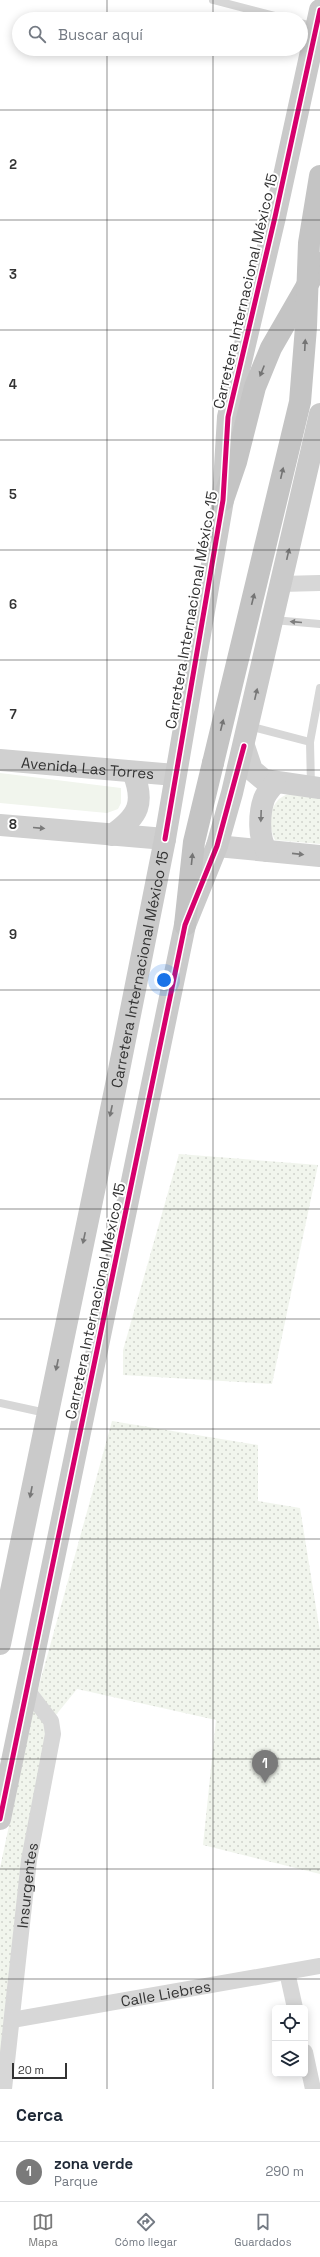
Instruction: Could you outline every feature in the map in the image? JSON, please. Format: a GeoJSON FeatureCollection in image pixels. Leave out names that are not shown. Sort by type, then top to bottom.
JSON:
{"type":"FeatureCollection","features":[{"type":"Feature","properties":{"kind":"highway"},"geometry":{"type":"LineString","coordinates":[[185,925],[194,842],[300,402],[306,334],[309,243],[320,176]]}},
{"type":"Feature","properties":{"kind":"highway"},"geometry":{"type":"LineString","coordinates":[[223,500],[236,462],[255,387],[271,348],[320,263]]}},
{"type":"Feature","properties":{"kind":"main road","name":"Carretera Internacional México 15"},"geometry":{"type":"LineString","coordinates":[[308,41],[312,20]]}},
{"type":"Feature","properties":{"kind":"main road","name":"Carretera Internacional México 15"},"geometry":{"type":"LineString","coordinates":[[0,1644],[116,1082],[164,839],[223,500],[228,417],[275,217],[305,56]]}},
{"type":"Feature","properties":{"kind":"main road"},"geometry":{"type":"LineString","coordinates":[[246,736],[320,414]]}},
{"type":"Feature","properties":{"kind":"main road","name":"Carretera Internacional México 15"},"geometry":{"type":"LineString","coordinates":[[0,1819],[28,1691],[185,925],[217,846],[246,736]]}},
{"type":"Feature","properties":{"kind":"street"},"geometry":{"type":"LineString","coordinates":[[281,584],[320,583]]}},
{"type":"Feature","properties":{"kind":"street"},"geometry":{"type":"LineString","coordinates":[[246,736],[252,770],[264,780],[275,783],[316,788]]}},
{"type":"Feature","properties":{"kind":"street","name":"Avenida Las Torres"},"geometry":{"type":"LineString","coordinates":[[0,760],[175,775]]}},
{"type":"Feature","properties":{"kind":"street"},"geometry":{"type":"LineString","coordinates":[[112,834],[129,823],[137,808],[140,790],[133,772]]}},
{"type":"Feature","properties":{"kind":"street"},"geometry":{"type":"LineString","coordinates":[[267,851],[262,841],[262,808],[264,798],[275,783]]}},
{"type":"Feature","properties":{"kind":"street"},"geometry":{"type":"LineString","coordinates":[[0,825],[164,839]]}},
{"type":"Feature","properties":{"kind":"street"},"geometry":{"type":"LineString","coordinates":[[217,846],[320,856]]}},
{"type":"Feature","properties":{"kind":"street","name":"Insurgentes"},"geometry":{"type":"LineString","coordinates":[[8,2086],[18,1952],[29,1860],[53,1734],[50,1721],[28,1691]]}},
{"type":"Feature","properties":{"kind":"street","name":"Calle Liebres"},"geometry":{"type":"LineString","coordinates":[[12,2020],[320,1966]]}},
{"type":"Feature","properties":{"kind":"street"},"geometry":{"type":"LineString","coordinates":[[287,1972],[294,2005]]}},
{"type":"Feature","properties":{"kind":"street"},"geometry":{"type":"LineString","coordinates":[[308,2066],[313,2089]]}},
{"type":"Feature","properties":{"kind":"lane"},"geometry":{"type":"LineString","coordinates":[[213,0],[260,12]]}},
{"type":"Feature","properties":{"kind":"lane"},"geometry":{"type":"LineString","coordinates":[[273,620],[320,624]]}},
{"type":"Feature","properties":{"kind":"lane"},"geometry":{"type":"LineString","coordinates":[[316,788],[310,742],[320,688]]}},
{"type":"Feature","properties":{"kind":"lane"},"geometry":{"type":"LineString","coordinates":[[246,736],[310,742]]}},
{"type":"Feature","properties":{"kind":"lane"},"geometry":{"type":"LineString","coordinates":[[0,1404],[47,1413]]}},
{"type":"Feature","properties":{"kind":"shaded area"},"geometry":{"type":"Polygon","coordinates":[[[0,773],[121,788],[121,803],[118,809],[107,813],[0,803],[0,773]]]}},
{"type":"Feature","properties":{"kind":"shaded area"},"geometry":{"type":"Polygon","coordinates":[[[311,787],[320,788],[320,844],[275,840],[271,824],[271,813],[275,803],[286,795],[311,787]]]}},
{"type":"Feature","properties":{"kind":"shaded area"},"geometry":{"type":"Polygon","coordinates":[[[179,1154],[318,1165],[272,1384],[123,1375],[123,1350],[179,1154]]]}},
{"type":"Feature","properties":{"kind":"shaded area"},"geometry":{"type":"Polygon","coordinates":[[[112,1421],[258,1445],[258,1501],[300,1508],[320,1632],[320,1874],[203,1845],[216,1720],[77,1689],[51,1721],[0,2075],[0,1868],[37,1693],[112,1421]]]}},
{"type":"Feature","properties":{"kind":"cycle path"},"geometry":{"type":"LineString","coordinates":[[165,839],[223,500],[228,417],[275,217],[320,10]]}},
{"type":"Feature","properties":{"kind":"cycle path"},"geometry":{"type":"LineString","coordinates":[[0,1819],[185,925],[217,846],[244,746]]}},
{"type":"Feature","properties":{"kind":"place","name":"zona verde"},"geometry":{"type":"Point","coordinates":[265,1783]}}]}
